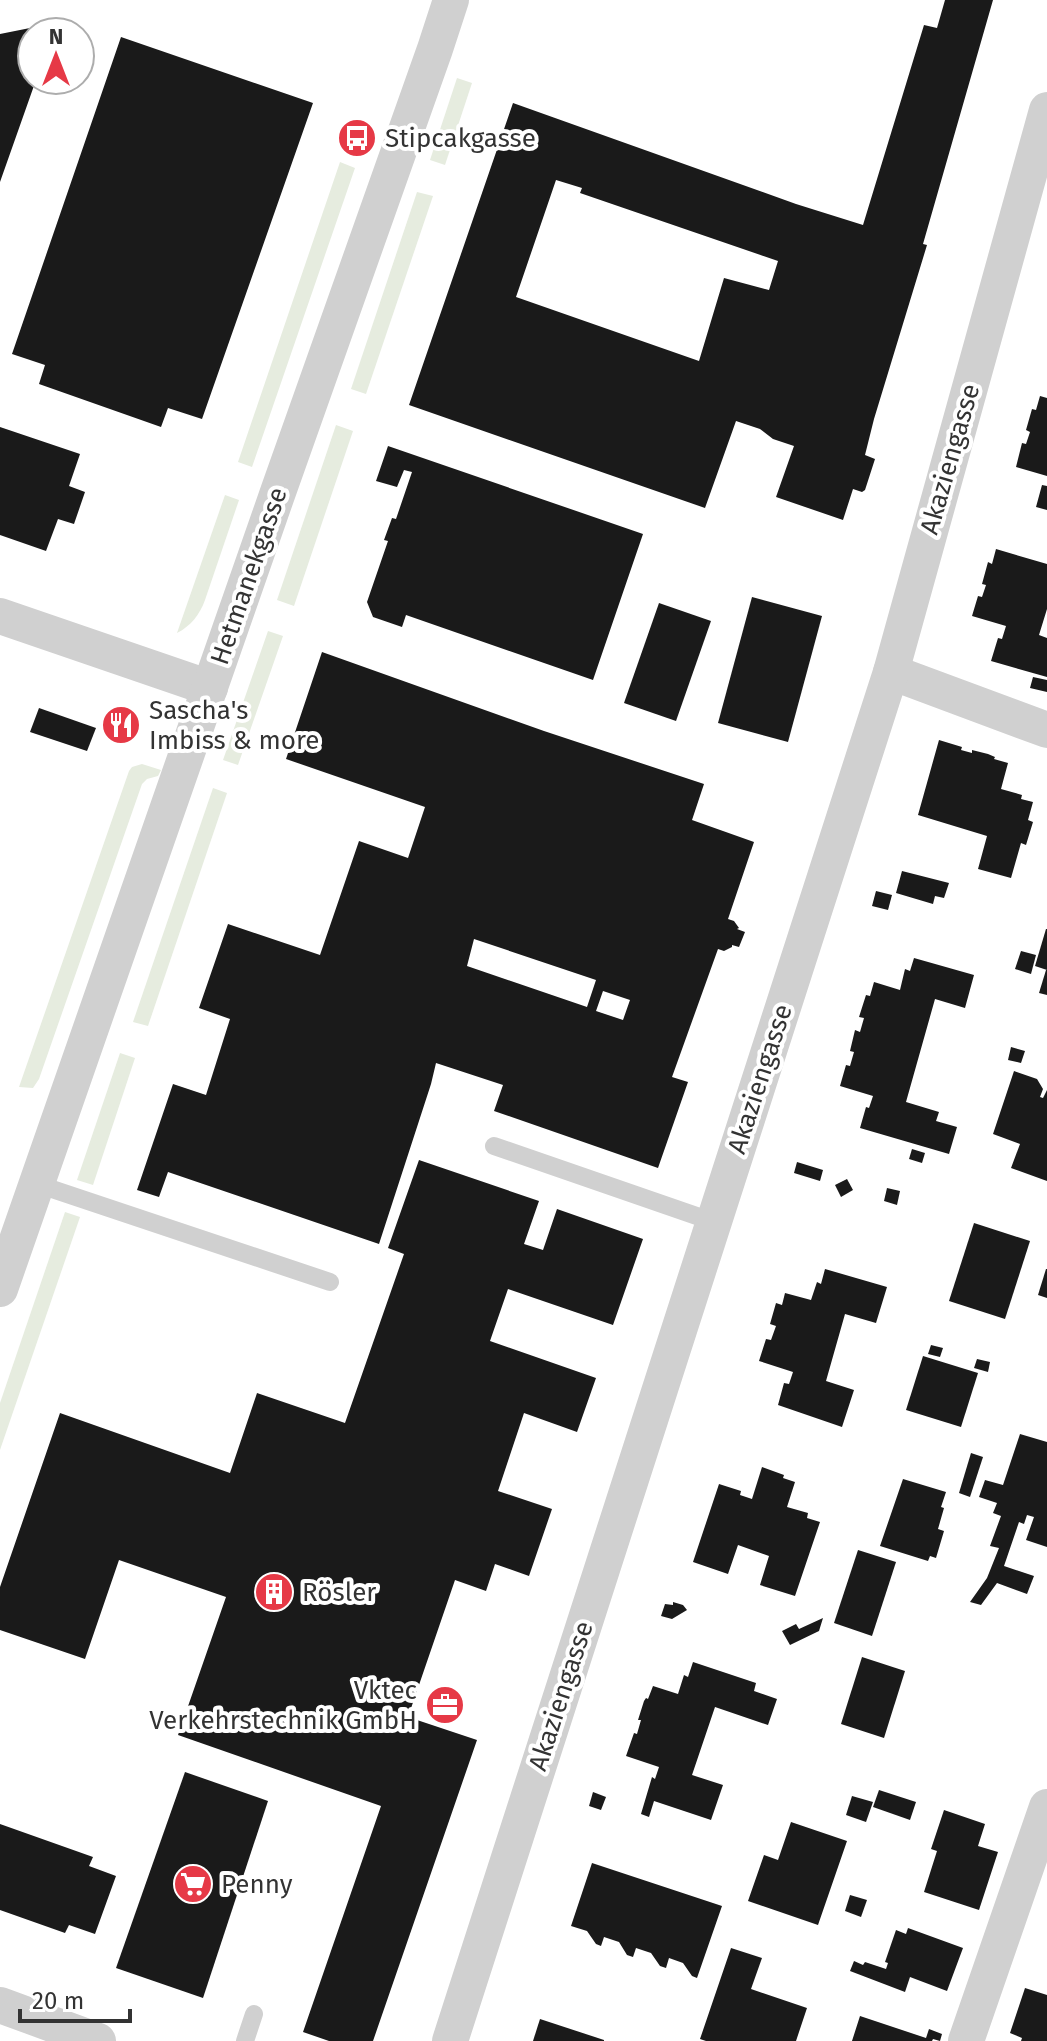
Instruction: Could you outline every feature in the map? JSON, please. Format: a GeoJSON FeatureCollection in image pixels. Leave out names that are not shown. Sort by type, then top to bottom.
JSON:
{"type":"FeatureCollection","features":[{"type":"Feature","properties":{"kind":"street","name":"Hetmanekgasse"},"geometry":{"type":"LineString","coordinates":[[0,1289],[451,0]]}},
{"type":"Feature","properties":{"kind":"street","name":"Akaziengasse"},"geometry":{"type":"LineString","coordinates":[[450,2041],[891,672],[1047,110]]}},
{"type":"Feature","properties":{"kind":"street"},"geometry":{"type":"LineString","coordinates":[[0,616],[210,688]]}},
{"type":"Feature","properties":{"kind":"street"},"geometry":{"type":"LineString","coordinates":[[891,672],[1047,730]]}},
{"type":"Feature","properties":{"kind":"street"},"geometry":{"type":"LineString","coordinates":[[966,2041],[1047,1807]]}},
{"type":"Feature","properties":{"kind":"street"},"geometry":{"type":"LineString","coordinates":[[0,2005],[98,2041]]}},
{"type":"Feature","properties":{"kind":"lane"},"geometry":{"type":"LineString","coordinates":[[494,1146],[714,1222]]}},
{"type":"Feature","properties":{"kind":"lane"},"geometry":{"type":"LineString","coordinates":[[37,1184],[330,1282]]}},
{"type":"Feature","properties":{"kind":"lane"},"geometry":{"type":"LineString","coordinates":[[245,2041],[254,2014]]}},
{"type":"Feature","properties":{"kind":"shaded area"},"geometry":{"type":"Polygon","coordinates":[[[457,78],[472,83],[445,165],[430,160],[457,78]]]}},
{"type":"Feature","properties":{"kind":"shaded area"},"geometry":{"type":"Polygon","coordinates":[[[340,162],[355,168],[252,467],[238,462],[340,162]]]}},
{"type":"Feature","properties":{"kind":"shaded area"},"geometry":{"type":"Polygon","coordinates":[[[417,192],[433,196],[366,394],[351,389],[417,192]]]}},
{"type":"Feature","properties":{"kind":"shaded area"},"geometry":{"type":"Polygon","coordinates":[[[336,425],[353,431],[294,606],[277,600],[336,425]]]}},
{"type":"Feature","properties":{"kind":"shaded area"},"geometry":{"type":"Polygon","coordinates":[[[225,495],[239,500],[205,600],[194,619],[177,633],[225,495]]]}},
{"type":"Feature","properties":{"kind":"shaded area"},"geometry":{"type":"Polygon","coordinates":[[[268,631],[283,636],[238,765],[223,760],[268,631]]]}},
{"type":"Feature","properties":{"kind":"shaded area"},"geometry":{"type":"Polygon","coordinates":[[[142,764],[161,770],[158,776],[142,784],[39,1079],[33,1088],[19,1087],[129,771],[142,764]]]}},
{"type":"Feature","properties":{"kind":"shaded area"},"geometry":{"type":"Polygon","coordinates":[[[213,788],[227,793],[148,1026],[133,1022],[213,788]]]}},
{"type":"Feature","properties":{"kind":"shaded area"},"geometry":{"type":"Polygon","coordinates":[[[120,1053],[135,1058],[93,1185],[77,1180],[120,1053]]]}},
{"type":"Feature","properties":{"kind":"shaded area"},"geometry":{"type":"Polygon","coordinates":[[[65,1212],[80,1217],[0,1450],[0,1403],[65,1212]]]}},
{"type":"Feature","properties":{"kind":"building"},"geometry":{"type":"Polygon","coordinates":[[[945,0],[993,0],[923,244],[927,245],[874,419],[865,455],[875,459],[865,490],[853,489],[843,520],[776,497],[794,446],[736,421],[705,508],[409,405],[513,103],[863,225],[924,25],[937,28],[945,0]],[[556,180],[516,297],[699,361],[724,278],[769,290],[778,261],[580,193],[582,188],[556,180]]]}},
{"type":"Feature","properties":{"kind":"building"},"geometry":{"type":"Polygon","coordinates":[[[16,31],[16,96],[30,96],[0,182],[0,34],[16,31]]]}},
{"type":"Feature","properties":{"kind":"building"},"geometry":{"type":"Polygon","coordinates":[[[121,37],[313,103],[202,419],[168,408],[161,427],[39,384],[45,365],[12,354],[121,37]]]}},
{"type":"Feature","properties":{"kind":"building"},"geometry":{"type":"Polygon","coordinates":[[[1040,396],[1047,398],[1047,476],[1016,467],[1022,443],[1026,444],[1030,432],[1026,430],[1032,409],[1036,410],[1040,396]]]}},
{"type":"Feature","properties":{"kind":"building"},"geometry":{"type":"Polygon","coordinates":[[[0,427],[80,454],[69,486],[85,492],[74,524],[58,519],[46,551],[0,535],[0,427]]]}},
{"type":"Feature","properties":{"kind":"building"},"geometry":{"type":"Polygon","coordinates":[[[388,446],[643,534],[593,680],[406,615],[402,627],[373,617],[367,602],[388,541],[384,540],[392,518],[396,519],[412,472],[404,470],[397,487],[376,481],[388,446]]]}},
{"type":"Feature","properties":{"kind":"building"},"geometry":{"type":"Polygon","coordinates":[[[1042,485],[1047,486],[1047,510],[1036,507],[1042,485]]]}},
{"type":"Feature","properties":{"kind":"building"},"geometry":{"type":"Polygon","coordinates":[[[996,549],[1047,564],[1047,609],[1039,635],[1047,638],[1047,677],[991,661],[998,638],[1002,639],[1006,626],[972,616],[978,596],[982,597],[986,585],[982,584],[988,562],[992,564],[996,549]]]}},
{"type":"Feature","properties":{"kind":"building"},"geometry":{"type":"Polygon","coordinates":[[[752,597],[822,616],[788,742],[718,723],[752,597]]]}},
{"type":"Feature","properties":{"kind":"building"},"geometry":{"type":"Polygon","coordinates":[[[659,603],[711,621],[676,721],[624,703],[659,603]]]}},
{"type":"Feature","properties":{"kind":"building"},"geometry":{"type":"Polygon","coordinates":[[[322,652],[704,784],[692,820],[754,842],[728,919],[734,921],[737,929],[745,932],[739,947],[732,945],[724,951],[718,949],[672,1077],[688,1082],[658,1168],[494,1111],[503,1085],[436,1063],[379,1244],[168,1172],[159,1197],[137,1190],[173,1084],[206,1095],[230,1019],[199,1008],[228,924],[320,955],[359,841],[408,858],[425,807],[286,759],[322,652]],[[474,939],[467,966],[587,1007],[596,980],[474,939]],[[603,991],[596,1011],[623,1020],[630,1000],[603,991]]]}},
{"type":"Feature","properties":{"kind":"building"},"geometry":{"type":"Polygon","coordinates":[[[1033,677],[1047,680],[1047,692],[1030,688],[1033,677]]]}},
{"type":"Feature","properties":{"kind":"building","name":"Sascha's Imbiss & more"},"geometry":{"type":"Polygon","coordinates":[[[120,707],[134,738],[122,744],[107,712],[120,707]]]}},
{"type":"Feature","properties":{"kind":"building"},"geometry":{"type":"Polygon","coordinates":[[[39,708],[96,728],[87,751],[30,732],[39,708]]]}},
{"type":"Feature","properties":{"kind":"building"},"geometry":{"type":"Polygon","coordinates":[[[939,740],[962,747],[961,750],[988,754],[1008,763],[1001,789],[1033,802],[1028,820],[1033,822],[1026,845],[1021,843],[1011,878],[978,869],[987,836],[918,815],[939,740]]]}},
{"type":"Feature","properties":{"kind":"building"},"geometry":{"type":"Polygon","coordinates":[[[902,871],[949,883],[944,898],[935,896],[933,904],[896,893],[902,871]]]}},
{"type":"Feature","properties":{"kind":"building"},"geometry":{"type":"Polygon","coordinates":[[[876,891],[892,895],[888,910],[872,906],[876,891]]]}},
{"type":"Feature","properties":{"kind":"building"},"geometry":{"type":"Polygon","coordinates":[[[1047,929],[1047,970],[1035,966],[1047,929]]]}},
{"type":"Feature","properties":{"kind":"building"},"geometry":{"type":"Polygon","coordinates":[[[1021,951],[1036,955],[1031,974],[1015,969],[1021,951]]]}},
{"type":"Feature","properties":{"kind":"building"},"geometry":{"type":"Polygon","coordinates":[[[914,958],[974,975],[965,1008],[935,999],[906,1102],[939,1112],[936,1121],[957,1127],[949,1154],[860,1128],[873,1096],[840,1086],[846,1065],[850,1066],[854,1052],[850,1051],[855,1030],[860,1032],[864,1018],[859,1017],[866,995],[870,996],[874,982],[900,990],[905,969],[910,971],[914,958]]]}},
{"type":"Feature","properties":{"kind":"building"},"geometry":{"type":"Polygon","coordinates":[[[1047,970],[1047,995],[1039,993],[1047,970]]]}},
{"type":"Feature","properties":{"kind":"building"},"geometry":{"type":"Polygon","coordinates":[[[1011,1047],[1025,1051],[1021,1063],[1008,1060],[1011,1047]]]}},
{"type":"Feature","properties":{"kind":"building"},"geometry":{"type":"Polygon","coordinates":[[[1014,1071],[1037,1079],[1043,1089],[1040,1097],[1043,1098],[1047,1090],[1047,1181],[1011,1168],[1020,1144],[993,1134],[1014,1071]]]}},
{"type":"Feature","properties":{"kind":"building"},"geometry":{"type":"Polygon","coordinates":[[[912,1149],[925,1153],[922,1163],[909,1159],[912,1149]]]}},
{"type":"Feature","properties":{"kind":"building"},"geometry":{"type":"Polygon","coordinates":[[[419,1160],[539,1201],[524,1244],[543,1250],[557,1209],[643,1239],[613,1325],[508,1289],[490,1341],[596,1378],[577,1432],[524,1413],[498,1491],[552,1509],[529,1576],[495,1564],[486,1591],[455,1580],[408,1717],[477,1740],[373,2041],[329,2041],[303,2032],[381,1806],[178,1735],[226,1597],[119,1560],[85,1659],[0,1630],[0,1587],[60,1413],[230,1473],[257,1393],[345,1423],[404,1254],[388,1248],[419,1160]]]}},
{"type":"Feature","properties":{"kind":"building"},"geometry":{"type":"Polygon","coordinates":[[[797,1162],[823,1170],[820,1181],[794,1173],[797,1162]]]}},
{"type":"Feature","properties":{"kind":"building"},"geometry":{"type":"Polygon","coordinates":[[[847,1179],[853,1190],[841,1197],[835,1185],[847,1179]]]}},
{"type":"Feature","properties":{"kind":"building"},"geometry":{"type":"Polygon","coordinates":[[[887,1188],[900,1191],[897,1205],[884,1201],[887,1188]]]}},
{"type":"Feature","properties":{"kind":"building"},"geometry":{"type":"Polygon","coordinates":[[[974,1223],[1030,1241],[1005,1319],[949,1301],[974,1223]]]}},
{"type":"Feature","properties":{"kind":"building"},"geometry":{"type":"Polygon","coordinates":[[[825,1269],[887,1287],[876,1323],[845,1314],[826,1381],[854,1390],[842,1427],[778,1405],[784,1383],[789,1384],[793,1372],[759,1361],[766,1339],[771,1340],[776,1326],[770,1324],[776,1303],[782,1305],[785,1293],[811,1300],[817,1282],[821,1284],[825,1269]]]}},
{"type":"Feature","properties":{"kind":"building"},"geometry":{"type":"Polygon","coordinates":[[[1047,1269],[1047,1298],[1038,1295],[1047,1269]]]}},
{"type":"Feature","properties":{"kind":"building"},"geometry":{"type":"Polygon","coordinates":[[[931,1345],[943,1348],[940,1357],[928,1354],[931,1345]]]}},
{"type":"Feature","properties":{"kind":"building"},"geometry":{"type":"Polygon","coordinates":[[[923,1356],[978,1373],[961,1427],[906,1410],[923,1356]]]}},
{"type":"Feature","properties":{"kind":"building"},"geometry":{"type":"Polygon","coordinates":[[[977,1359],[990,1362],[988,1372],[974,1368],[977,1359]]]}},
{"type":"Feature","properties":{"kind":"building"},"geometry":{"type":"Polygon","coordinates":[[[1020,1434],[1047,1442],[1047,1547],[1026,1540],[1034,1517],[1027,1515],[1024,1524],[1019,1522],[1004,1566],[1034,1576],[1027,1594],[997,1583],[981,1605],[970,1602],[987,1578],[999,1548],[990,1546],[1001,1516],[993,1513],[997,1503],[979,1497],[985,1480],[1003,1485],[1020,1434]]]}},
{"type":"Feature","properties":{"kind":"building"},"geometry":{"type":"Polygon","coordinates":[[[971,1453],[983,1457],[970,1497],[959,1493],[971,1453]]]}},
{"type":"Feature","properties":{"kind":"building"},"geometry":{"type":"Polygon","coordinates":[[[762,1467],[795,1482],[787,1507],[808,1513],[807,1518],[820,1522],[795,1596],[760,1585],[769,1556],[738,1545],[728,1574],[693,1562],[719,1484],[741,1491],[740,1495],[752,1499],[762,1467]]]}},
{"type":"Feature","properties":{"kind":"building"},"geometry":{"type":"Polygon","coordinates":[[[903,1479],[946,1492],[938,1529],[944,1531],[936,1558],[930,1556],[928,1561],[880,1546],[903,1479]]]}},
{"type":"Feature","properties":{"kind":"building"},"geometry":{"type":"Polygon","coordinates":[[[858,1550],[896,1562],[872,1636],[834,1623],[858,1550]]]}},
{"type":"Feature","properties":{"kind":"building"},"geometry":{"type":"Polygon","coordinates":[[[673,1602],[687,1610],[672,1619],[661,1616],[665,1604],[673,1605],[673,1602]]]}},
{"type":"Feature","properties":{"kind":"building"},"geometry":{"type":"Polygon","coordinates":[[[823,1618],[819,1631],[790,1645],[782,1631],[796,1624],[799,1629],[823,1618]]]}},
{"type":"Feature","properties":{"kind":"building"},"geometry":{"type":"Polygon","coordinates":[[[862,1657],[905,1671],[884,1738],[841,1724],[862,1657]]]}},
{"type":"Feature","properties":{"kind":"building"},"geometry":{"type":"Polygon","coordinates":[[[693,1662],[756,1683],[754,1691],[777,1699],[768,1725],[715,1707],[692,1775],[723,1785],[711,1820],[654,1801],[649,1817],[641,1814],[652,1777],[655,1779],[659,1767],[626,1756],[634,1733],[637,1734],[644,1701],[648,1699],[653,1686],[678,1694],[684,1675],[688,1677],[693,1662]]]}},
{"type":"Feature","properties":{"kind":"building","name":"Penny"},"geometry":{"type":"Polygon","coordinates":[[[185,1772],[268,1801],[203,1998],[116,1968],[185,1772]]]}},
{"type":"Feature","properties":{"kind":"building"},"geometry":{"type":"Polygon","coordinates":[[[879,1790],[916,1802],[910,1820],[873,1807],[879,1790]]]}},
{"type":"Feature","properties":{"kind":"building"},"geometry":{"type":"Polygon","coordinates":[[[593,1792],[606,1797],[601,1810],[589,1806],[593,1792]]]}},
{"type":"Feature","properties":{"kind":"building"},"geometry":{"type":"Polygon","coordinates":[[[852,1796],[873,1802],[866,1822],[846,1815],[852,1796]]]}},
{"type":"Feature","properties":{"kind":"building"},"geometry":{"type":"Polygon","coordinates":[[[944,1810],[985,1824],[978,1846],[998,1852],[979,1910],[924,1892],[937,1851],[931,1849],[944,1810]]]}},
{"type":"Feature","properties":{"kind":"building"},"geometry":{"type":"Polygon","coordinates":[[[791,1822],[847,1841],[818,1925],[748,1901],[764,1855],[778,1860],[791,1822]]]}},
{"type":"Feature","properties":{"kind":"building"},"geometry":{"type":"Polygon","coordinates":[[[0,1824],[93,1857],[89,1866],[116,1876],[95,1934],[69,1925],[65,1933],[0,1910],[0,1824]]]}},
{"type":"Feature","properties":{"kind":"building"},"geometry":{"type":"Polygon","coordinates":[[[592,1863],[722,1906],[697,1978],[683,1963],[669,1958],[666,1968],[660,1966],[651,1953],[636,1948],[633,1957],[627,1955],[619,1942],[604,1937],[601,1946],[587,1931],[571,1926],[592,1863]]]}},
{"type":"Feature","properties":{"kind":"building"},"geometry":{"type":"Polygon","coordinates":[[[850,1895],[867,1900],[861,1917],[845,1911],[850,1895]]]}},
{"type":"Feature","properties":{"kind":"building"},"geometry":{"type":"Polygon","coordinates":[[[908,1928],[963,1948],[947,1991],[910,1977],[905,1992],[850,1971],[854,1961],[886,1969],[888,1963],[885,1962],[896,1930],[906,1934],[908,1928]]]}},
{"type":"Feature","properties":{"kind":"building"},"geometry":{"type":"Polygon","coordinates":[[[731,1948],[762,1958],[751,1989],[807,2008],[796,2041],[700,2039],[731,1948]]]}},
{"type":"Feature","properties":{"kind":"building"},"geometry":{"type":"Polygon","coordinates":[[[1025,1988],[1047,1995],[1047,2041],[1021,2041],[1022,2038],[1010,2033],[1025,1988]]]}},
{"type":"Feature","properties":{"kind":"building"},"geometry":{"type":"Polygon","coordinates":[[[860,2016],[926,2038],[929,2029],[942,2034],[940,2041],[852,2041],[860,2016]]]}},
{"type":"Feature","properties":{"kind":"building"},"geometry":{"type":"Polygon","coordinates":[[[540,2019],[604,2040],[604,2041],[533,2041],[540,2019]]]}},
{"type":"Feature","properties":{"kind":"place","name":"Stipcakgasse"},"geometry":{"type":"Point","coordinates":[357,138]}},
{"type":"Feature","properties":{"kind":"place","name":"Sascha's Imbiss & more"},"geometry":{"type":"Point","coordinates":[121,725]}},
{"type":"Feature","properties":{"kind":"place","name":"Rösler"},"geometry":{"type":"Point","coordinates":[274,1592]}},
{"type":"Feature","properties":{"kind":"place","name":"Vktec Verkehrstechnik GmbH"},"geometry":{"type":"Point","coordinates":[445,1705]}},
{"type":"Feature","properties":{"kind":"place","name":"Penny"},"geometry":{"type":"Point","coordinates":[193,1884]}}]}
